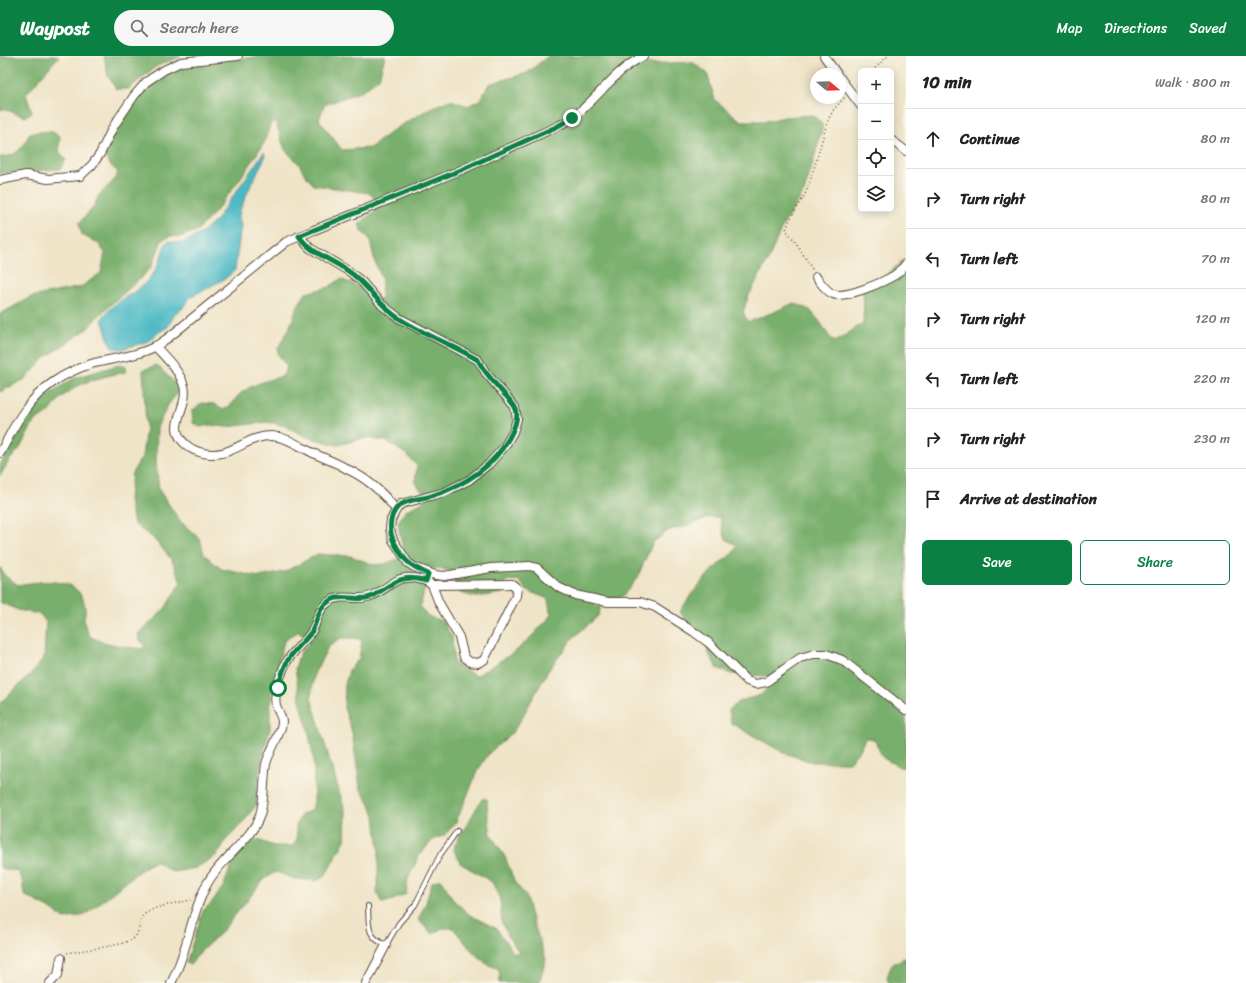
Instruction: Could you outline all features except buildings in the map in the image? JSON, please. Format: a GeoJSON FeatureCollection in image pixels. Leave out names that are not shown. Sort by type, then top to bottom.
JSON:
{"type":"FeatureCollection","features":[{"type":"Feature","properties":{"kind":"street"},"geometry":{"type":"LineString","coordinates":[[0,180],[26,175],[48,179],[80,176],[92,165],[100,154],[113,127],[134,96],[146,82],[164,70],[181,62],[238,56]]}},
{"type":"Feature","properties":{"kind":"street"},"geometry":{"type":"LineString","coordinates":[[0,453],[24,411],[37,395],[53,382],[73,371],[91,364],[142,352],[155,346],[168,338],[286,242],[461,170],[558,126],[572,118],[619,72],[633,61],[644,56]]}},
{"type":"Feature","properties":{"kind":"street"},"geometry":{"type":"LineString","coordinates":[[824,56],[833,68]]}},
{"type":"Feature","properties":{"kind":"street"},"geometry":{"type":"LineString","coordinates":[[846,86],[860,104]]}},
{"type":"Feature","properties":{"kind":"street"},"geometry":{"type":"LineString","coordinates":[[894,142],[906,151]]}},
{"type":"Feature","properties":{"kind":"street"},"geometry":{"type":"LineString","coordinates":[[171,983],[178,969],[185,948],[198,900],[218,868],[248,834],[260,816],[263,803],[266,765],[282,721],[275,697],[284,666],[312,631],[318,613],[324,605],[330,600],[339,597],[364,599],[372,596],[400,579],[407,577],[416,578],[429,580],[470,586],[512,584],[517,588],[516,596],[484,660],[478,663],[470,662],[464,657],[459,637],[439,603],[429,580],[408,563],[393,540],[390,528],[391,520],[401,504],[445,492],[469,480],[489,464],[505,446],[513,432],[517,419],[515,407],[478,360],[399,318],[382,304],[362,282],[350,272],[310,248],[299,236]]}},
{"type":"Feature","properties":{"kind":"street"},"geometry":{"type":"LineString","coordinates":[[816,277],[825,289],[842,296],[871,287],[895,275],[906,264]]}},
{"type":"Feature","properties":{"kind":"street"},"geometry":{"type":"LineString","coordinates":[[155,346],[176,370],[184,384],[185,393],[177,421],[177,430],[180,437],[189,447],[200,452],[214,455],[229,452],[261,437],[273,436],[288,440],[312,453],[347,468],[366,479],[396,510]]}},
{"type":"Feature","properties":{"kind":"street"},"geometry":{"type":"LineString","coordinates":[[429,580],[434,576],[444,576],[491,568],[518,568],[530,566],[537,568],[558,587],[575,595],[608,602],[640,602],[655,607],[694,632],[709,644],[747,681],[756,684],[766,682],[800,658],[814,654],[826,654],[842,660],[906,710]]}},
{"type":"Feature","properties":{"kind":"street"},"geometry":{"type":"LineString","coordinates":[[366,983],[386,945]]}},
{"type":"Feature","properties":{"kind":"street"},"geometry":{"type":"LineString","coordinates":[[50,983],[58,975],[61,958]]}},
{"type":"Feature","properties":{"kind":"lane"},"geometry":{"type":"LineString","coordinates":[[368,906],[369,930],[372,937],[378,942],[386,945],[399,923],[415,905],[440,855],[457,831]]}},
{"type":"Feature","properties":{"kind":"path"},"geometry":{"type":"LineString","coordinates":[[875,68],[888,56]]}},
{"type":"Feature","properties":{"kind":"path"},"geometry":{"type":"LineString","coordinates":[[816,277],[795,241],[786,230],[788,224],[803,200],[829,118],[834,109],[858,85]]}},
{"type":"Feature","properties":{"kind":"path"},"geometry":{"type":"LineString","coordinates":[[61,958],[66,953],[125,942],[134,938],[138,932],[142,917],[149,911],[191,900],[198,900]]}},
{"type":"Feature","properties":{"kind":"green space"},"geometry":{"type":"Polygon","coordinates":[[[0,56],[59,56],[26,94],[32,112],[25,117],[4,109],[0,110],[0,56]]]}},
{"type":"Feature","properties":{"kind":"green space"},"geometry":{"type":"Polygon","coordinates":[[[104,56],[181,56],[157,66],[128,89],[116,89],[108,76],[104,56]]]}},
{"type":"Feature","properties":{"kind":"green space"},"geometry":{"type":"Polygon","coordinates":[[[264,56],[385,56],[379,78],[360,92],[324,105],[319,120],[342,150],[370,148],[392,131],[430,108],[450,100],[468,106],[481,99],[489,84],[527,73],[548,56],[638,56],[647,64],[692,62],[707,73],[715,100],[741,121],[767,121],[785,117],[813,115],[823,125],[804,192],[783,225],[768,260],[748,297],[743,312],[748,322],[794,303],[810,310],[831,339],[837,341],[863,323],[864,301],[862,287],[884,277],[903,261],[906,262],[906,768],[900,767],[883,758],[874,739],[865,738],[860,750],[849,762],[812,762],[784,753],[731,723],[729,710],[740,701],[761,695],[773,682],[767,676],[731,674],[717,668],[709,654],[701,632],[686,620],[680,612],[688,599],[702,582],[731,554],[737,545],[727,540],[723,531],[720,517],[709,517],[687,526],[669,530],[653,542],[637,578],[623,596],[610,599],[595,597],[594,605],[601,607],[598,616],[573,638],[548,671],[512,733],[489,753],[478,770],[456,822],[445,835],[433,840],[420,854],[408,879],[406,894],[382,903],[377,893],[379,850],[375,815],[360,788],[352,732],[344,708],[345,684],[349,670],[359,659],[362,640],[354,638],[341,638],[328,647],[314,674],[311,698],[346,814],[345,840],[325,876],[316,881],[295,879],[276,872],[266,877],[223,930],[200,952],[190,965],[186,963],[203,911],[223,887],[235,857],[256,839],[273,846],[293,846],[297,839],[296,826],[301,815],[312,810],[314,801],[314,761],[308,729],[300,700],[295,668],[300,653],[309,643],[299,631],[284,641],[273,681],[270,707],[270,729],[259,772],[256,805],[242,824],[226,840],[217,855],[196,868],[173,872],[155,861],[139,871],[85,915],[65,919],[49,908],[24,895],[22,880],[17,871],[0,868],[0,703],[34,671],[44,657],[46,622],[40,614],[18,610],[0,602],[0,567],[4,575],[18,585],[38,582],[59,582],[76,590],[82,597],[85,607],[85,626],[90,636],[95,639],[107,643],[141,649],[145,646],[139,639],[138,634],[166,607],[181,582],[172,560],[153,538],[134,524],[129,500],[132,473],[142,457],[146,427],[143,370],[157,365],[177,385],[179,391],[168,405],[157,427],[156,462],[159,490],[180,521],[200,539],[204,554],[221,569],[259,577],[284,572],[318,554],[350,556],[375,565],[385,564],[400,558],[413,572],[416,582],[425,588],[420,607],[427,616],[442,621],[452,637],[454,664],[476,676],[516,651],[551,616],[548,599],[526,590],[519,580],[506,581],[502,593],[476,597],[460,593],[448,570],[424,567],[416,564],[410,559],[402,545],[398,522],[406,510],[422,503],[426,495],[415,483],[417,466],[406,454],[386,441],[365,438],[337,445],[307,437],[285,426],[268,422],[226,427],[210,425],[200,427],[193,423],[192,411],[202,403],[214,404],[223,410],[227,408],[241,393],[249,388],[283,376],[287,367],[278,354],[278,348],[289,329],[298,305],[306,293],[329,287],[341,279],[361,288],[374,302],[381,298],[382,280],[369,238],[362,232],[359,224],[376,210],[374,198],[369,193],[314,185],[305,175],[299,164],[285,150],[275,120],[270,125],[264,143],[242,176],[216,211],[198,230],[181,237],[170,236],[162,240],[152,266],[142,277],[97,317],[87,329],[46,357],[25,379],[0,392],[0,314],[31,297],[81,287],[101,273],[105,253],[98,243],[82,235],[79,223],[93,208],[99,195],[115,179],[118,172],[108,163],[105,155],[113,134],[144,89],[162,74],[179,66],[264,56]]]}},
{"type":"Feature","properties":{"kind":"green space"},"geometry":{"type":"Polygon","coordinates":[[[50,131],[60,136],[59,151],[66,160],[60,169],[0,173],[0,157],[6,157],[19,150],[25,143],[30,133],[50,131]]]}},
{"type":"Feature","properties":{"kind":"green space"},"geometry":{"type":"Polygon","coordinates":[[[119,365],[127,367],[125,372],[92,380],[76,387],[62,397],[49,413],[35,420],[20,448],[9,461],[0,476],[0,465],[24,421],[43,398],[74,378],[119,365]]]}},
{"type":"Feature","properties":{"kind":"green space"},"geometry":{"type":"Polygon","coordinates":[[[482,799],[487,799],[491,835],[505,857],[515,883],[526,896],[530,913],[546,959],[539,983],[499,983],[499,969],[487,964],[473,952],[453,928],[442,928],[433,934],[418,920],[426,903],[432,882],[441,879],[454,901],[470,915],[497,929],[514,954],[519,952],[509,938],[502,923],[500,899],[492,882],[460,863],[453,848],[482,799]]]}},
{"type":"Feature","properties":{"kind":"green space"},"geometry":{"type":"Polygon","coordinates":[[[906,957],[906,983],[889,983],[887,977],[892,964],[906,957]]]}},
{"type":"Feature","properties":{"kind":"water"},"geometry":{"type":"Polygon","coordinates":[[[264,152],[265,157],[240,210],[239,217],[241,225],[235,270],[226,278],[190,297],[182,309],[175,314],[168,327],[156,334],[149,341],[122,349],[113,348],[110,344],[102,319],[106,313],[148,280],[156,269],[168,241],[182,243],[200,234],[215,222],[264,152]]]}},
{"type":"Feature","properties":{"kind":"route"},"geometry":{"type":"LineString","coordinates":[[278,688],[284,666],[312,631],[318,613],[330,600],[339,597],[364,599],[372,596],[400,579],[407,577],[426,581],[428,574],[408,563],[393,540],[390,528],[391,520],[396,510],[401,504],[445,492],[469,480],[489,464],[505,446],[513,432],[517,419],[515,407],[478,360],[399,318],[382,304],[362,282],[350,272],[310,248],[299,236],[461,170],[558,126],[572,118]]}}]}
